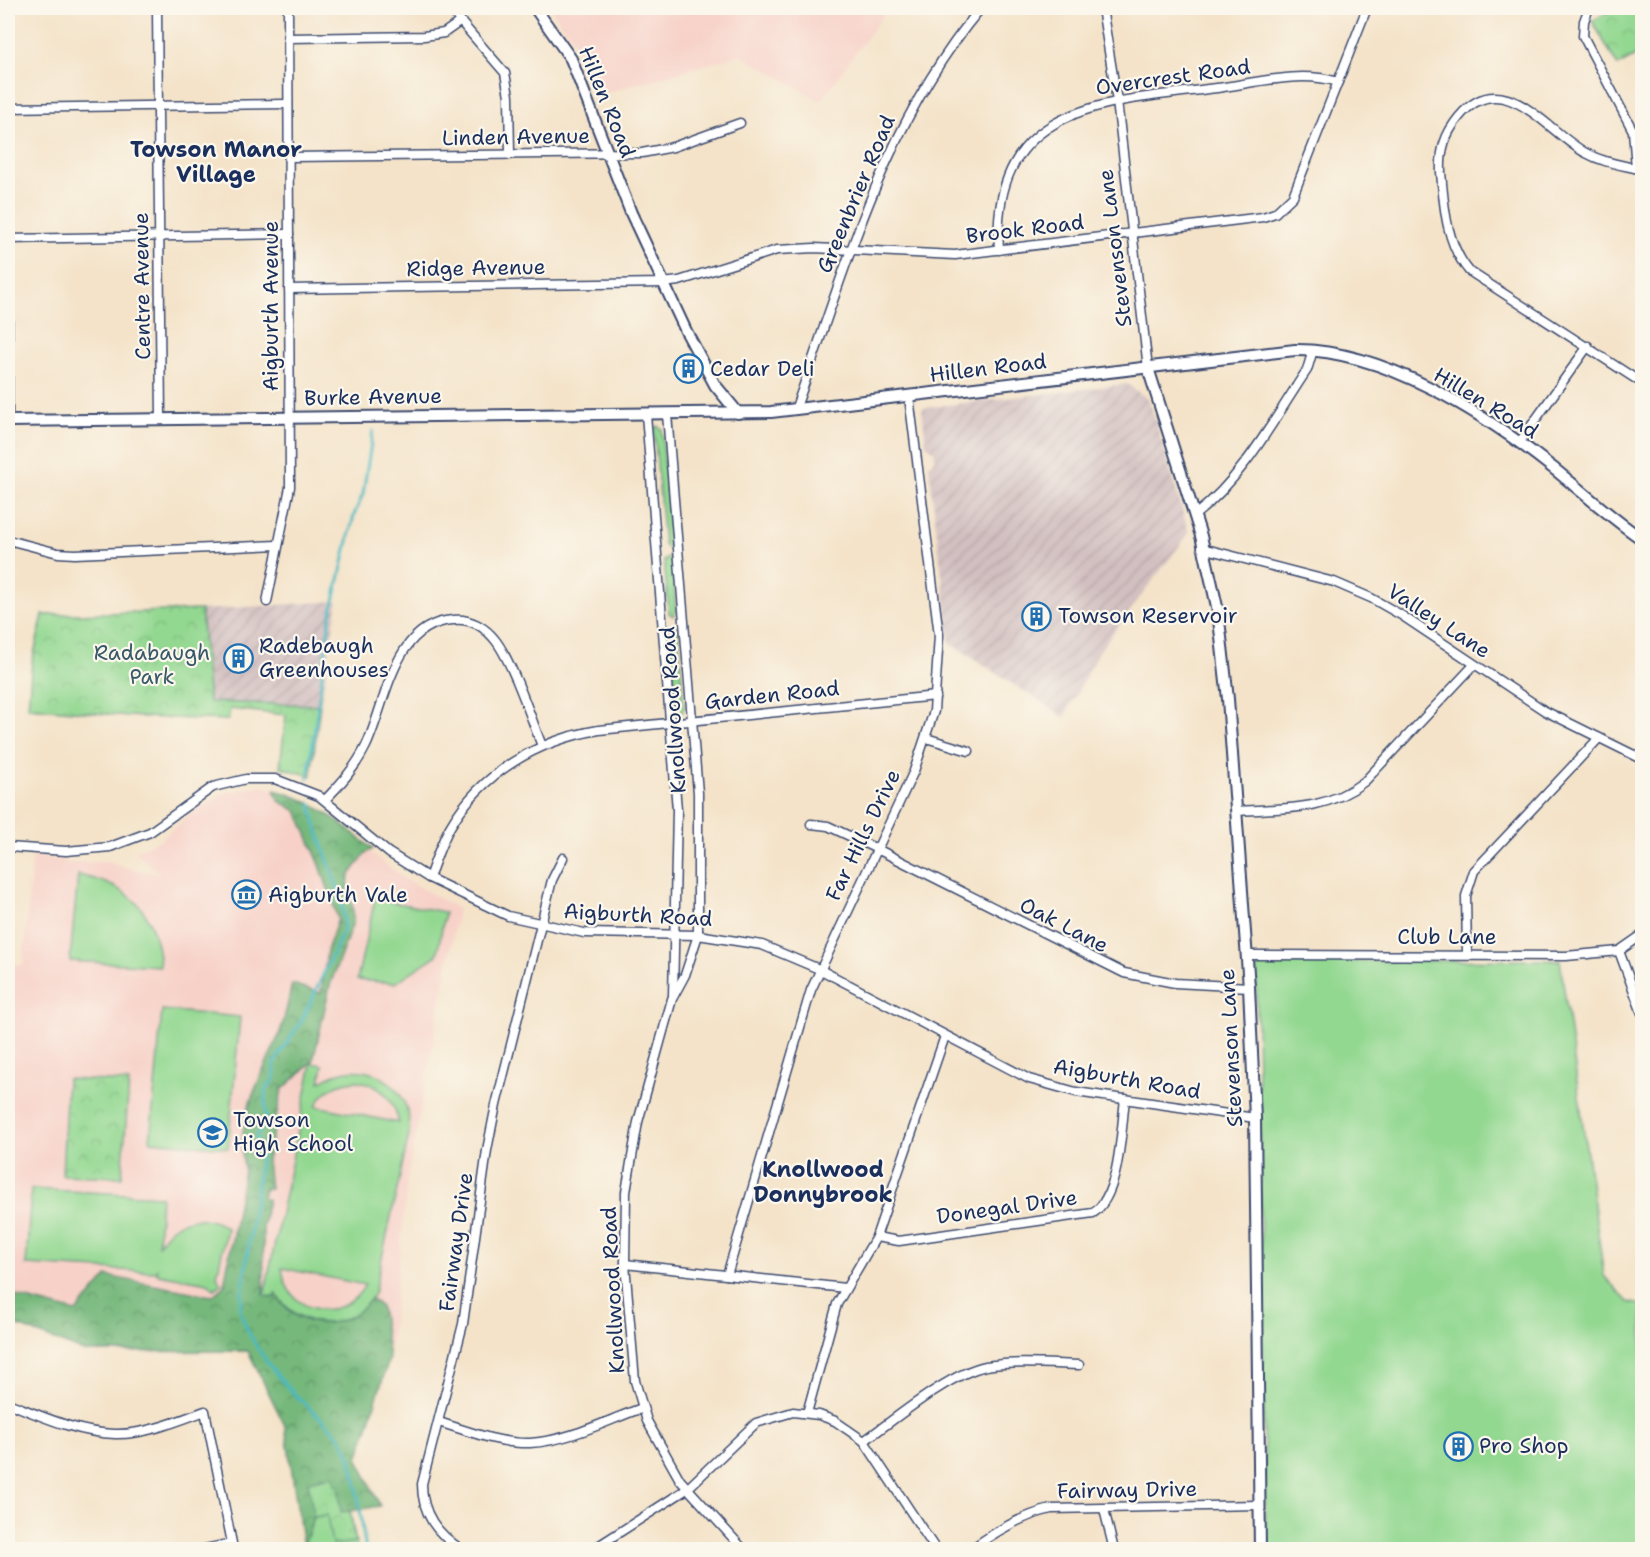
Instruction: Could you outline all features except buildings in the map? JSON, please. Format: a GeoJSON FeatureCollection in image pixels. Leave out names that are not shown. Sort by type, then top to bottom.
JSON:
{"type":"FeatureCollection","features":[{"type":"Feature","properties":{"kind":"street","name":"Centre Avenue"},"geometry":{"type":"LineString","coordinates":[[157,8],[161,419]]}},
{"type":"Feature","properties":{"kind":"street","name":"Aigburth Avenue"},"geometry":{"type":"LineString","coordinates":[[267,602],[290,487],[288,8]]}},
{"type":"Feature","properties":{"kind":"street"},"geometry":{"type":"LineString","coordinates":[[449,8],[505,73],[509,96],[510,155]]}},
{"type":"Feature","properties":{"kind":"street","name":"Hillen Road"},"geometry":{"type":"LineString","coordinates":[[535,8],[571,59],[607,154],[663,284],[704,367],[738,413],[795,410],[1312,350],[1344,354],[1402,376],[1467,410],[1519,443],[1642,539]]}},
{"type":"Feature","properties":{"kind":"street","name":"Greenbrier Road"},"geometry":{"type":"LineString","coordinates":[[795,410],[849,250],[869,200],[914,104],[962,30],[981,8]]}},
{"type":"Feature","properties":{"kind":"street","name":"Stevenson Lane"},"geometry":{"type":"LineString","coordinates":[[1102,8],[1117,101],[1148,368],[1196,514],[1218,611],[1228,699],[1249,987],[1255,1118],[1260,1550]]}},
{"type":"Feature","properties":{"kind":"street","name":"Brook Road"},"geometry":{"type":"LineString","coordinates":[[663,284],[679,282],[777,250],[814,248],[945,256],[1263,217],[1282,208],[1293,196],[1367,8]]}},
{"type":"Feature","properties":{"kind":"street"},"geometry":{"type":"LineString","coordinates":[[1589,8],[1584,21],[1583,36],[1633,131],[1640,169],[1607,163],[1587,154],[1528,109],[1498,97],[1479,100],[1461,114],[1451,126],[1442,148],[1443,186],[1448,223],[1455,250],[1463,263],[1483,281],[1588,346],[1642,383]]}},
{"type":"Feature","properties":{"kind":"street"},"geometry":{"type":"LineString","coordinates":[[288,39],[424,36],[444,33],[461,21]]}},
{"type":"Feature","properties":{"kind":"street","name":"Overcrest Road"},"geometry":{"type":"LineString","coordinates":[[999,250],[998,232],[1007,177],[1026,147],[1040,134],[1078,111],[1117,101],[1305,77],[1338,82]]}},
{"type":"Feature","properties":{"kind":"street"},"geometry":{"type":"LineString","coordinates":[[8,108],[288,104]]}},
{"type":"Feature","properties":{"kind":"street","name":"Linden Avenue"},"geometry":{"type":"LineString","coordinates":[[289,157],[642,153],[673,147],[740,123]]}},
{"type":"Feature","properties":{"kind":"street"},"geometry":{"type":"LineString","coordinates":[[8,238],[289,234]]}},
{"type":"Feature","properties":{"kind":"street"},"geometry":{"type":"LineString","coordinates":[[8,267],[8,421]]}},
{"type":"Feature","properties":{"kind":"street","name":"Ridge Avenue"},"geometry":{"type":"LineString","coordinates":[[289,289],[663,284]]}},
{"type":"Feature","properties":{"kind":"street"},"geometry":{"type":"LineString","coordinates":[[1519,443],[1588,346]]}},
{"type":"Feature","properties":{"kind":"street"},"geometry":{"type":"LineString","coordinates":[[1196,514],[1212,501],[1230,481],[1307,370],[1312,350]]}},
{"type":"Feature","properties":{"kind":"street","name":"Far Hills Drive"},"geometry":{"type":"LineString","coordinates":[[727,1275],[819,969],[914,771],[926,738],[936,696],[939,635],[909,397]]}},
{"type":"Feature","properties":{"kind":"street","name":"Burke Avenue"},"geometry":{"type":"LineString","coordinates":[[8,421],[738,413]]}},
{"type":"Feature","properties":{"kind":"street","name":"Knollwood Road"},"geometry":{"type":"LineString","coordinates":[[646,414],[677,810],[672,999],[633,1144],[624,1217],[625,1264],[635,1381],[642,1408],[661,1450],[687,1489],[744,1550]]}},
{"type":"Feature","properties":{"kind":"street","name":"Knollwood Road"},"geometry":{"type":"LineString","coordinates":[[667,414],[693,721],[699,822],[698,935],[685,975],[672,999]]}},
{"type":"Feature","properties":{"kind":"street","name":"Stevenson Lane"},"geometry":{"type":"LineString","coordinates":[[1183,479],[1185,499],[1196,537],[1202,548]]}},
{"type":"Feature","properties":{"kind":"street"},"geometry":{"type":"LineString","coordinates":[[8,540],[58,553],[75,554],[278,545]]}},
{"type":"Feature","properties":{"kind":"street","name":"Valley Lane"},"geometry":{"type":"LineString","coordinates":[[1202,548],[1350,589],[1401,615],[1545,711],[1642,759]]}},
{"type":"Feature","properties":{"kind":"street"},"geometry":{"type":"LineString","coordinates":[[325,800],[349,773],[366,746],[407,643],[425,626],[435,622],[468,621],[479,625],[497,642],[542,746]]}},
{"type":"Feature","properties":{"kind":"street"},"geometry":{"type":"LineString","coordinates":[[1236,811],[1317,806],[1352,792],[1365,782],[1474,665]]}},
{"type":"Feature","properties":{"kind":"street","name":"Garden Road"},"geometry":{"type":"LineString","coordinates":[[429,878],[447,834],[468,801],[500,771],[542,746],[584,732],[936,696]]}},
{"type":"Feature","properties":{"kind":"street"},"geometry":{"type":"LineString","coordinates":[[926,738],[969,751]]}},
{"type":"Feature","properties":{"kind":"street"},"geometry":{"type":"LineString","coordinates":[[1467,955],[1466,896],[1474,871],[1599,738]]}},
{"type":"Feature","properties":{"kind":"street","name":"Aigburth Road"},"geometry":{"type":"LineString","coordinates":[[8,847],[77,851],[120,844],[158,827],[213,787],[246,779],[283,780],[325,800],[389,853],[429,878],[491,910],[540,926],[584,933],[698,935],[762,945],[819,969],[1029,1079],[1076,1092],[1255,1118]]}},
{"type":"Feature","properties":{"kind":"street","name":"Oak Lane"},"geometry":{"type":"LineString","coordinates":[[811,824],[828,826],[878,849],[1114,969],[1157,981],[1249,987]]}},
{"type":"Feature","properties":{"kind":"street","name":"Fairway Drive"},"geometry":{"type":"LineString","coordinates":[[462,1550],[431,1521],[422,1497],[425,1471],[463,1324],[480,1196],[496,1105],[552,880],[563,858]]}},
{"type":"Feature","properties":{"kind":"street","name":"Club Lane"},"geometry":{"type":"LineString","coordinates":[[1246,955],[1566,956],[1618,951],[1642,934]]}},
{"type":"Feature","properties":{"kind":"street"},"geometry":{"type":"LineString","coordinates":[[1618,951],[1642,1013]]}},
{"type":"Feature","properties":{"kind":"street"},"geometry":{"type":"LineString","coordinates":[[807,1413],[837,1304],[876,1237],[945,1036]]}},
{"type":"Feature","properties":{"kind":"street","name":"Donegal Drive"},"geometry":{"type":"LineString","coordinates":[[876,1237],[898,1241],[1093,1213],[1101,1208],[1112,1189],[1125,1099]]}},
{"type":"Feature","properties":{"kind":"street"},"geometry":{"type":"LineString","coordinates":[[625,1264],[845,1288]]}},
{"type":"Feature","properties":{"kind":"street"},"geometry":{"type":"LineString","coordinates":[[864,1441],[936,1390],[976,1369],[999,1365],[1079,1365]]}},
{"type":"Feature","properties":{"kind":"street"},"geometry":{"type":"LineString","coordinates":[[8,1403],[73,1426],[116,1434],[158,1426],[205,1411],[231,1543],[200,1550]]}},
{"type":"Feature","properties":{"kind":"street"},"geometry":{"type":"LineString","coordinates":[[439,1422],[505,1440],[530,1443],[560,1438],[642,1408]]}},
{"type":"Feature","properties":{"kind":"street"},"geometry":{"type":"LineString","coordinates":[[592,1550],[687,1489],[756,1423],[779,1414],[807,1413],[835,1421],[864,1441],[936,1550]]}},
{"type":"Feature","properties":{"kind":"street","name":"Fairway Drive"},"geometry":{"type":"LineString","coordinates":[[970,1550],[1035,1513],[1051,1509],[1259,1505]]}},
{"type":"Feature","properties":{"kind":"street"},"geometry":{"type":"LineString","coordinates":[[1104,1509],[1114,1550]]}},
{"type":"Feature","properties":{"kind":"shaded area"},"geometry":{"type":"Polygon","coordinates":[[[550,8],[888,8],[821,101],[740,55],[598,95],[582,52],[550,8]]]}},
{"type":"Feature","properties":{"kind":"shaded area","name":"Towson Reservoir"},"geometry":{"type":"Polygon","coordinates":[[[1127,384],[1149,400],[1189,533],[1099,651],[1064,717],[950,643],[929,466],[935,459],[934,450],[926,445],[922,408],[1127,384]]]}},
{"type":"Feature","properties":{"kind":"shaded area"},"geometry":{"type":"Polygon","coordinates":[[[338,601],[320,705],[208,702],[201,610],[338,601]]]}},
{"type":"Feature","properties":{"kind":"shaded area","name":"Towson High School"},"geometry":{"type":"Polygon","coordinates":[[[260,786],[296,795],[338,919],[327,951],[348,903],[352,879],[344,858],[353,839],[403,878],[458,909],[408,1176],[389,1359],[108,1276],[85,1352],[8,1322],[8,964],[23,965],[32,857],[62,859],[69,863],[110,861],[123,867],[161,875],[135,851],[160,840],[189,815],[221,794],[260,786]]]}},
{"type":"Feature","properties":{"kind":"green space"},"geometry":{"type":"Polygon","coordinates":[[[1615,8],[1638,8],[1642,15],[1642,52],[1618,66],[1592,21],[1615,8]]]}},
{"type":"Feature","properties":{"kind":"green space"},"geometry":{"type":"Polygon","coordinates":[[[657,426],[662,429],[670,546],[667,548],[664,545],[654,430],[657,426]]]}},
{"type":"Feature","properties":{"kind":"green space"},"geometry":{"type":"Polygon","coordinates":[[[669,557],[672,559],[676,611],[673,616],[669,613],[664,560],[669,557]]]}},
{"type":"Feature","properties":{"kind":"green space","name":"Radabaugh Park"},"geometry":{"type":"Polygon","coordinates":[[[201,610],[209,702],[320,705],[311,776],[280,767],[286,715],[230,709],[228,720],[141,717],[28,707],[32,662],[43,615],[201,610]]]}},
{"type":"Feature","properties":{"kind":"green space"},"geometry":{"type":"Polygon","coordinates":[[[675,625],[678,627],[684,709],[681,714],[677,711],[670,628],[675,625]]]}},
{"type":"Feature","properties":{"kind":"green space"},"geometry":{"type":"Polygon","coordinates":[[[274,790],[315,806],[373,849],[366,853],[349,876],[348,891],[353,908],[353,922],[330,985],[313,1061],[282,1090],[267,1160],[270,1189],[265,1188],[263,1198],[268,1199],[263,1225],[264,1295],[275,1298],[276,1293],[285,1306],[296,1315],[308,1321],[321,1323],[335,1322],[348,1317],[360,1310],[371,1299],[381,1307],[389,1359],[358,1459],[380,1506],[314,1517],[303,1546],[285,1426],[248,1351],[85,1352],[8,1322],[8,1294],[76,1312],[107,1276],[212,1296],[224,1286],[244,1170],[243,1134],[250,1101],[280,1031],[292,984],[321,993],[327,951],[338,919],[320,865],[297,811],[279,801],[274,790]]]}},
{"type":"Feature","properties":{"kind":"green space"},"geometry":{"type":"Polygon","coordinates":[[[78,875],[113,886],[137,904],[146,915],[153,930],[160,966],[70,961],[78,875]]]}},
{"type":"Feature","properties":{"kind":"green space"},"geometry":{"type":"Polygon","coordinates":[[[375,899],[445,912],[437,955],[395,983],[357,980],[375,899]]]}},
{"type":"Feature","properties":{"kind":"green space"},"geometry":{"type":"Polygon","coordinates":[[[1560,960],[1604,1276],[1628,1302],[1642,1305],[1642,1549],[1266,1549],[1256,962],[1560,960]]]}},
{"type":"Feature","properties":{"kind":"green space"},"geometry":{"type":"Polygon","coordinates":[[[162,1010],[240,1017],[228,1148],[150,1141],[162,1010]]]}},
{"type":"Feature","properties":{"kind":"green space"},"geometry":{"type":"Polygon","coordinates":[[[312,1063],[323,1065],[320,1082],[336,1074],[353,1070],[369,1072],[383,1078],[395,1088],[404,1101],[409,1117],[409,1135],[374,1294],[364,1307],[352,1316],[325,1323],[311,1321],[298,1315],[276,1294],[275,1298],[264,1296],[312,1063]],[[357,1081],[344,1083],[328,1091],[316,1106],[399,1123],[394,1107],[386,1094],[373,1086],[357,1081]],[[282,1268],[286,1284],[294,1296],[304,1304],[317,1309],[330,1309],[343,1305],[355,1297],[365,1285],[282,1268]]]}},
{"type":"Feature","properties":{"kind":"green space"},"geometry":{"type":"Polygon","coordinates":[[[67,1079],[129,1082],[122,1177],[62,1175],[67,1079]]]}},
{"type":"Feature","properties":{"kind":"green space"},"geometry":{"type":"Polygon","coordinates":[[[31,1189],[161,1196],[158,1246],[171,1229],[188,1220],[207,1220],[227,1228],[217,1276],[221,1285],[214,1289],[208,1283],[158,1274],[157,1269],[156,1272],[26,1265],[31,1189]]]}},
{"type":"Feature","properties":{"kind":"green space"},"geometry":{"type":"Polygon","coordinates":[[[333,1476],[335,1485],[338,1485],[341,1512],[350,1511],[355,1542],[332,1545],[327,1515],[314,1517],[308,1481],[333,1476]]]}},
{"type":"Feature","properties":{"kind":"green space"},"geometry":{"type":"Polygon","coordinates":[[[350,1511],[357,1549],[302,1550],[314,1517],[350,1511]]]}},
{"type":"Feature","properties":{"kind":"waterway"},"geometry":{"type":"LineString","coordinates":[[308,778],[330,618],[354,515],[363,494],[373,431]]}},
{"type":"Feature","properties":{"kind":"waterway"},"geometry":{"type":"LineString","coordinates":[[311,804],[319,836],[337,886],[344,918],[343,932],[303,1018],[275,1062],[274,1079],[265,1091],[266,1121],[256,1137],[261,1155],[240,1309],[250,1335],[267,1362],[297,1397],[335,1431],[344,1443],[353,1471],[366,1550]]}},
{"type":"Feature","properties":{"kind":"place","name":"Cedar Deli"},"geometry":{"type":"Point","coordinates":[689,369]}},
{"type":"Feature","properties":{"kind":"place","name":"Towson Reservoir"},"geometry":{"type":"Point","coordinates":[1037,616]}},
{"type":"Feature","properties":{"kind":"place","name":"Radebaugh Greenhouses"},"geometry":{"type":"Point","coordinates":[238,658]}},
{"type":"Feature","properties":{"kind":"place","name":"Aigburth Vale"},"geometry":{"type":"Point","coordinates":[247,895]}},
{"type":"Feature","properties":{"kind":"place","name":"Towson High School"},"geometry":{"type":"Point","coordinates":[212,1132]}},
{"type":"Feature","properties":{"kind":"place","name":"Pro Shop"},"geometry":{"type":"Point","coordinates":[1458,1446]}},
{"type":"Feature","properties":{"kind":"district","name":"Towson Manor Village"},"geometry":{"type":"Point","coordinates":[216,162]}},
{"type":"Feature","properties":{"kind":"district","name":"Knollwood Donnybrook"},"geometry":{"type":"Point","coordinates":[823,1182]}}]}
